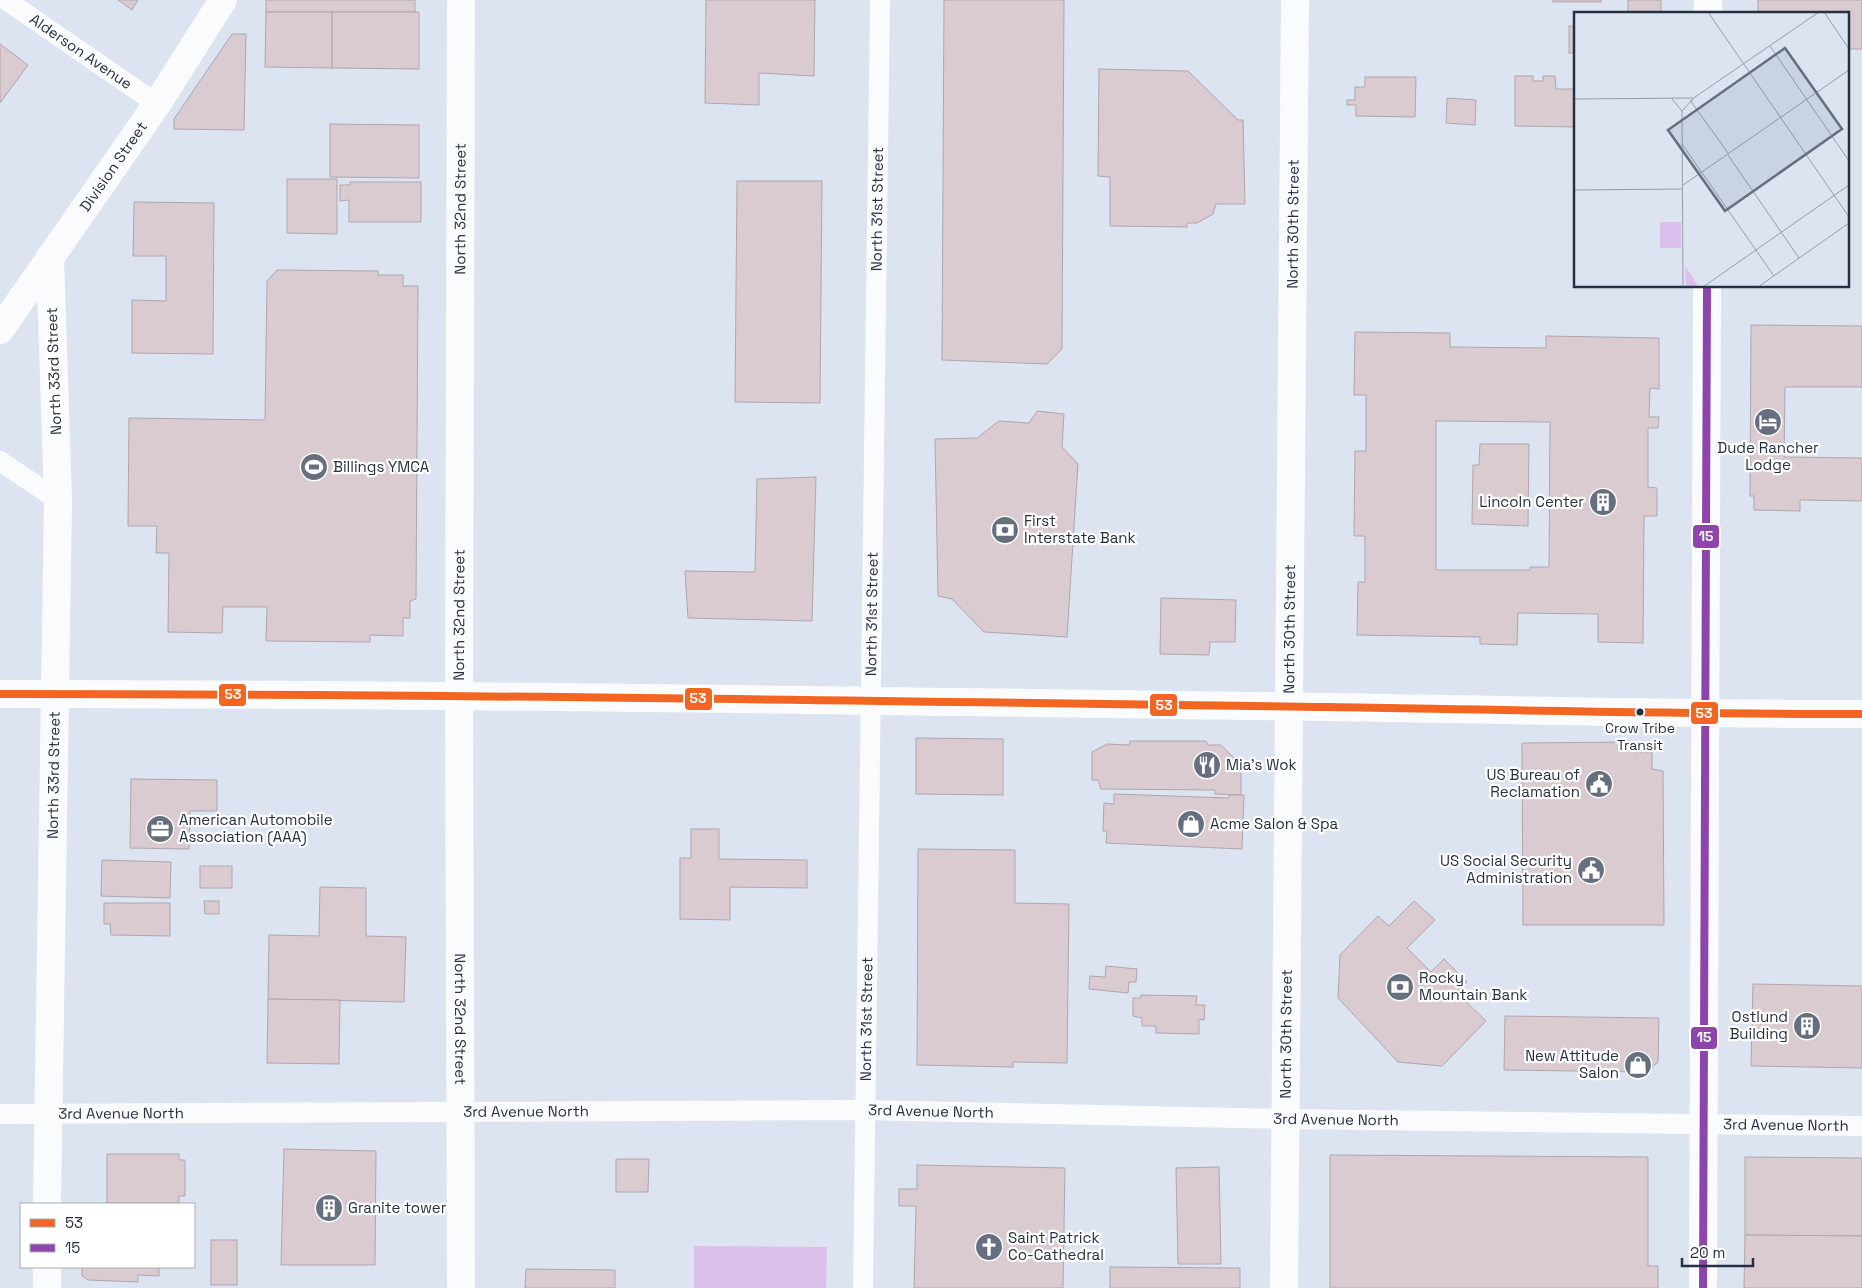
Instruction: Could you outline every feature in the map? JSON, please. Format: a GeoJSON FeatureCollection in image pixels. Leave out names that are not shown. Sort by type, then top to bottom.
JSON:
{"type":"FeatureCollection","features":[{"type":"Feature","properties":{"kind":"street","name":"Alderson Avenue"},"geometry":{"type":"LineString","coordinates":[[6,0],[157,104]]}},
{"type":"Feature","properties":{"kind":"street","name":"Division Street"},"geometry":{"type":"LineString","coordinates":[[0,330],[157,104],[223,0]]}},
{"type":"Feature","properties":{"kind":"street","name":"North 32nd Street"},"geometry":{"type":"LineString","coordinates":[[461,1288],[459,697],[462,0]]}},
{"type":"Feature","properties":{"kind":"street","name":"North 31st Street"},"geometry":{"type":"LineString","coordinates":[[863,1288],[880,0]]}},
{"type":"Feature","properties":{"kind":"street","name":"North 30th Street"},"geometry":{"type":"LineString","coordinates":[[1284,1288],[1295,0]]}},
{"type":"Feature","properties":{"kind":"street","name":"North 33rd Street"},"geometry":{"type":"LineString","coordinates":[[47,1203],[58,500],[50,258]]}},
{"type":"Feature","properties":{"kind":"street"},"geometry":{"type":"LineString","coordinates":[[1703,1288],[1707,288]]}},
{"type":"Feature","properties":{"kind":"street"},"geometry":{"type":"LineString","coordinates":[[0,461],[58,500]]}},
{"type":"Feature","properties":{"kind":"street"},"geometry":{"type":"LineString","coordinates":[[0,694],[248,694],[650,698],[871,703],[1289,707],[1705,714],[1862,714]]}},
{"type":"Feature","properties":{"kind":"street","name":"3rd Avenue North"},"geometry":{"type":"LineString","coordinates":[[0,1114],[865,1110],[1286,1120],[1704,1126],[1862,1126]]}},
{"type":"Feature","properties":{"kind":"street"},"geometry":{"type":"LineString","coordinates":[[47,1268],[47,1288]]}},
{"type":"Feature","properties":{"kind":"shaded area"},"geometry":{"type":"Polygon","coordinates":[[[694,1246],[827,1247],[826,1288],[694,1288],[694,1246]]]}},
{"type":"Feature","properties":{"kind":"building"},"geometry":{"type":"Polygon","coordinates":[[[118,0],[138,0],[132,10],[118,0]]]}},
{"type":"Feature","properties":{"kind":"building"},"geometry":{"type":"Polygon","coordinates":[[[266,0],[415,0],[415,12],[266,12],[266,0]]]}},
{"type":"Feature","properties":{"kind":"building"},"geometry":{"type":"Polygon","coordinates":[[[706,0],[815,0],[814,76],[759,73],[759,105],[705,103],[706,0]]]}},
{"type":"Feature","properties":{"kind":"building"},"geometry":{"type":"Polygon","coordinates":[[[944,0],[1064,0],[1062,349],[1047,364],[942,360],[944,0]]]}},
{"type":"Feature","properties":{"kind":"building"},"geometry":{"type":"Polygon","coordinates":[[[1553,0],[1601,0],[1601,2],[1553,2],[1553,0]]]}},
{"type":"Feature","properties":{"kind":"building"},"geometry":{"type":"Polygon","coordinates":[[[1628,0],[1661,0],[1661,12],[1628,12],[1628,0]]]}},
{"type":"Feature","properties":{"kind":"building"},"geometry":{"type":"Polygon","coordinates":[[[1758,0],[1862,0],[1862,49],[1850,49],[1850,12],[1758,12],[1758,0]]]}},
{"type":"Feature","properties":{"kind":"building"},"geometry":{"type":"Polygon","coordinates":[[[266,12],[332,12],[332,68],[265,67],[266,12]]]}},
{"type":"Feature","properties":{"kind":"building"},"geometry":{"type":"Polygon","coordinates":[[[332,12],[419,12],[419,69],[332,68],[332,12]]]}},
{"type":"Feature","properties":{"kind":"building"},"geometry":{"type":"Polygon","coordinates":[[[1569,26],[1574,26],[1574,53],[1569,53],[1569,26]]]}},
{"type":"Feature","properties":{"kind":"building"},"geometry":{"type":"Polygon","coordinates":[[[232,34],[246,34],[244,130],[174,129],[174,119],[232,34]]]}},
{"type":"Feature","properties":{"kind":"building"},"geometry":{"type":"Polygon","coordinates":[[[0,44],[28,65],[0,103],[0,44]]]}},
{"type":"Feature","properties":{"kind":"building"},"geometry":{"type":"Polygon","coordinates":[[[1099,69],[1188,71],[1238,120],[1243,120],[1245,204],[1216,204],[1213,214],[1197,223],[1187,223],[1187,227],[1110,226],[1110,177],[1098,176],[1099,69]]]}},
{"type":"Feature","properties":{"kind":"building"},"geometry":{"type":"Polygon","coordinates":[[[1515,76],[1533,76],[1533,81],[1543,81],[1543,76],[1555,76],[1556,89],[1574,89],[1574,127],[1515,126],[1515,76]]]}},
{"type":"Feature","properties":{"kind":"building"},"geometry":{"type":"Polygon","coordinates":[[[1365,77],[1416,77],[1415,117],[1356,116],[1356,105],[1347,105],[1347,100],[1355,100],[1355,87],[1365,87],[1365,77]]]}},
{"type":"Feature","properties":{"kind":"building"},"geometry":{"type":"Polygon","coordinates":[[[1447,98],[1476,100],[1475,125],[1446,123],[1447,98]]]}},
{"type":"Feature","properties":{"kind":"building"},"geometry":{"type":"Polygon","coordinates":[[[330,124],[419,125],[419,178],[330,177],[330,124]]]}},
{"type":"Feature","properties":{"kind":"building"},"geometry":{"type":"Polygon","coordinates":[[[287,179],[337,179],[337,234],[287,233],[287,179]]]}},
{"type":"Feature","properties":{"kind":"building"},"geometry":{"type":"Polygon","coordinates":[[[737,181],[822,181],[820,403],[735,402],[737,181]]]}},
{"type":"Feature","properties":{"kind":"building"},"geometry":{"type":"Polygon","coordinates":[[[350,182],[421,182],[421,222],[349,222],[349,200],[340,201],[340,185],[350,185],[350,182]]]}},
{"type":"Feature","properties":{"kind":"building"},"geometry":{"type":"Polygon","coordinates":[[[134,202],[214,203],[213,354],[132,353],[132,300],[166,301],[166,256],[133,256],[134,202]]]}},
{"type":"Feature","properties":{"kind":"building"},"geometry":{"type":"Polygon","coordinates":[[[277,270],[378,271],[378,275],[403,275],[403,286],[418,286],[416,599],[410,601],[410,618],[403,618],[403,636],[370,635],[370,642],[266,641],[267,607],[223,607],[222,633],[168,632],[169,553],[156,553],[157,526],[128,526],[129,418],[265,420],[267,281],[277,270]]]}},
{"type":"Feature","properties":{"kind":"building","name":"Dude Rancher Lodge"},"geometry":{"type":"Polygon","coordinates":[[[1751,325],[1862,326],[1862,387],[1785,387],[1784,457],[1862,458],[1862,501],[1800,500],[1800,511],[1754,510],[1754,496],[1750,496],[1751,325]]]}},
{"type":"Feature","properties":{"kind":"building","name":"Lincoln Center"},"geometry":{"type":"Polygon","coordinates":[[[1355,332],[1450,333],[1450,347],[1546,348],[1546,336],[1659,338],[1659,389],[1650,388],[1649,417],[1659,417],[1658,428],[1648,428],[1648,487],[1657,488],[1657,516],[1644,516],[1643,643],[1598,642],[1598,614],[1518,613],[1517,645],[1480,644],[1480,637],[1357,635],[1358,582],[1365,582],[1365,536],[1354,536],[1355,451],[1366,451],[1366,395],[1354,395],[1355,332]],[[1436,421],[1436,570],[1530,570],[1530,567],[1549,567],[1550,422],[1436,421]]]}},
{"type":"Feature","properties":{"kind":"building","name":"First Interstate Bank"},"geometry":{"type":"Polygon","coordinates":[[[1037,411],[1064,414],[1062,447],[1078,464],[1067,637],[984,632],[952,599],[938,596],[935,439],[977,438],[999,421],[1029,423],[1037,411]]]}},
{"type":"Feature","properties":{"kind":"building"},"geometry":{"type":"Polygon","coordinates":[[[1480,444],[1529,444],[1528,526],[1472,524],[1473,465],[1479,465],[1480,444]]]}},
{"type":"Feature","properties":{"kind":"building"},"geometry":{"type":"Polygon","coordinates":[[[816,477],[812,621],[688,618],[685,571],[755,572],[757,479],[816,477]]]}},
{"type":"Feature","properties":{"kind":"building"},"geometry":{"type":"Polygon","coordinates":[[[1161,598],[1236,600],[1235,642],[1210,642],[1209,655],[1160,654],[1161,598]]]}},
{"type":"Feature","properties":{"kind":"building"},"geometry":{"type":"Polygon","coordinates":[[[916,738],[1003,739],[1003,795],[916,794],[916,738]]]}},
{"type":"Feature","properties":{"kind":"building"},"geometry":{"type":"Polygon","coordinates":[[[1130,741],[1206,741],[1208,745],[1221,745],[1241,765],[1241,795],[1215,794],[1215,790],[1101,789],[1098,780],[1092,780],[1092,752],[1107,744],[1129,745],[1130,741]]]}},
{"type":"Feature","properties":{"kind":"building"},"geometry":{"type":"Polygon","coordinates":[[[1634,742],[1634,752],[1652,752],[1652,769],[1663,771],[1664,925],[1523,925],[1522,743],[1634,742]]]}},
{"type":"Feature","properties":{"kind":"building","name":"American Automobile Association (AAA)"},"geometry":{"type":"Polygon","coordinates":[[[131,779],[217,780],[217,811],[190,811],[189,849],[130,848],[131,779]]]}},
{"type":"Feature","properties":{"kind":"building"},"geometry":{"type":"Polygon","coordinates":[[[1114,794],[1229,798],[1229,795],[1244,795],[1242,849],[1106,843],[1107,831],[1103,831],[1104,803],[1114,804],[1114,794]]]}},
{"type":"Feature","properties":{"kind":"building"},"geometry":{"type":"Polygon","coordinates":[[[691,829],[719,829],[719,859],[807,860],[807,888],[730,887],[730,920],[680,919],[680,858],[691,858],[691,829]]]}},
{"type":"Feature","properties":{"kind":"building"},"geometry":{"type":"Polygon","coordinates":[[[918,849],[1015,850],[1015,903],[1069,904],[1067,1063],[1013,1062],[1013,1067],[917,1065],[918,849]]]}},
{"type":"Feature","properties":{"kind":"building"},"geometry":{"type":"Polygon","coordinates":[[[102,860],[171,862],[170,898],[101,896],[102,860]]]}},
{"type":"Feature","properties":{"kind":"building"},"geometry":{"type":"Polygon","coordinates":[[[200,866],[232,866],[232,888],[200,888],[200,866]]]}},
{"type":"Feature","properties":{"kind":"building"},"geometry":{"type":"Polygon","coordinates":[[[320,887],[366,888],[366,936],[406,937],[404,1002],[268,999],[269,935],[319,936],[320,887]]]}},
{"type":"Feature","properties":{"kind":"building"},"geometry":{"type":"Polygon","coordinates":[[[204,901],[219,901],[219,914],[205,914],[204,901]]]}},
{"type":"Feature","properties":{"kind":"building","name":"Rocky Mountain Bank"},"geometry":{"type":"Polygon","coordinates":[[[1414,901],[1435,920],[1407,948],[1431,972],[1444,959],[1467,982],[1456,992],[1486,1021],[1442,1066],[1398,1062],[1338,998],[1340,955],[1378,916],[1389,926],[1414,901]]]}},
{"type":"Feature","properties":{"kind":"building"},"geometry":{"type":"Polygon","coordinates":[[[104,903],[170,903],[170,936],[111,935],[110,924],[104,924],[104,903]]]}},
{"type":"Feature","properties":{"kind":"building"},"geometry":{"type":"Polygon","coordinates":[[[1106,966],[1137,969],[1136,982],[1129,982],[1128,993],[1089,989],[1090,976],[1105,977],[1106,966]]]}},
{"type":"Feature","properties":{"kind":"building","name":"Ostlund Building"},"geometry":{"type":"Polygon","coordinates":[[[1753,984],[1862,986],[1862,1068],[1751,1066],[1753,984]]]}},
{"type":"Feature","properties":{"kind":"building"},"geometry":{"type":"Polygon","coordinates":[[[1141,995],[1197,996],[1196,1005],[1205,1005],[1204,1020],[1199,1019],[1199,1034],[1156,1033],[1156,1026],[1142,1026],[1142,1018],[1133,1016],[1133,998],[1140,998],[1141,995]]]}},
{"type":"Feature","properties":{"kind":"building"},"geometry":{"type":"Polygon","coordinates":[[[268,999],[340,1000],[339,1064],[267,1063],[268,999]]]}},
{"type":"Feature","properties":{"kind":"building"},"geometry":{"type":"Polygon","coordinates":[[[1505,1016],[1659,1018],[1658,1062],[1646,1072],[1504,1070],[1505,1016]]]}},
{"type":"Feature","properties":{"kind":"building","name":"Granite tower"},"geometry":{"type":"Polygon","coordinates":[[[284,1149],[376,1151],[375,1265],[281,1265],[284,1149]]]}},
{"type":"Feature","properties":{"kind":"building"},"geometry":{"type":"Polygon","coordinates":[[[107,1154],[179,1154],[179,1160],[185,1160],[185,1196],[179,1196],[179,1203],[107,1203],[107,1154]]]}},
{"type":"Feature","properties":{"kind":"building"},"geometry":{"type":"Polygon","coordinates":[[[1330,1155],[1648,1157],[1648,1266],[1658,1266],[1658,1288],[1330,1288],[1330,1155]]]}},
{"type":"Feature","properties":{"kind":"building"},"geometry":{"type":"Polygon","coordinates":[[[1745,1157],[1862,1158],[1862,1236],[1745,1235],[1745,1157]]]}},
{"type":"Feature","properties":{"kind":"building"},"geometry":{"type":"Polygon","coordinates":[[[616,1159],[649,1159],[648,1192],[616,1192],[616,1159]]]}},
{"type":"Feature","properties":{"kind":"building","name":"Saint Patrick Co-Cathedral"},"geometry":{"type":"Polygon","coordinates":[[[917,1165],[1065,1168],[1063,1288],[914,1288],[916,1206],[899,1206],[899,1189],[917,1189],[917,1165]]]}},
{"type":"Feature","properties":{"kind":"building"},"geometry":{"type":"Polygon","coordinates":[[[1219,1167],[1221,1264],[1178,1264],[1176,1168],[1219,1167]]]}},
{"type":"Feature","properties":{"kind":"building"},"geometry":{"type":"Polygon","coordinates":[[[1745,1235],[1862,1236],[1862,1288],[1744,1288],[1745,1235]]]}},
{"type":"Feature","properties":{"kind":"building"},"geometry":{"type":"Polygon","coordinates":[[[211,1240],[237,1240],[237,1285],[211,1285],[211,1240]]]}},
{"type":"Feature","properties":{"kind":"building"},"geometry":{"type":"Polygon","coordinates":[[[1110,1267],[1240,1268],[1240,1288],[1110,1288],[1110,1267]]]}},
{"type":"Feature","properties":{"kind":"building"},"geometry":{"type":"Polygon","coordinates":[[[82,1268],[159,1268],[159,1276],[138,1275],[138,1282],[88,1280],[82,1276],[82,1268]]]}},
{"type":"Feature","properties":{"kind":"building"},"geometry":{"type":"Polygon","coordinates":[[[526,1269],[615,1270],[615,1288],[525,1288],[526,1269]]]}},
{"type":"Feature","properties":{"kind":"transit line","name":"15"},"geometry":{"type":"LineString","coordinates":[[1703,1288],[1707,288]]}},
{"type":"Feature","properties":{"kind":"transit line","name":"53"},"geometry":{"type":"LineString","coordinates":[[0,694],[664,698],[1662,713],[1862,714]]}},
{"type":"Feature","properties":{"kind":"place","name":"Dude Rancher Lodge"},"geometry":{"type":"Point","coordinates":[1768,422]}},
{"type":"Feature","properties":{"kind":"place","name":"Billings YMCA"},"geometry":{"type":"Point","coordinates":[314,467]}},
{"type":"Feature","properties":{"kind":"place","name":"Lincoln Center"},"geometry":{"type":"Point","coordinates":[1603,502]}},
{"type":"Feature","properties":{"kind":"place","name":"First Interstate Bank"},"geometry":{"type":"Point","coordinates":[1005,530]}},
{"type":"Feature","properties":{"kind":"place","name":"Crow Tribe Transit"},"geometry":{"type":"Point","coordinates":[1640,712]}},
{"type":"Feature","properties":{"kind":"place","name":"Mia's Wok"},"geometry":{"type":"Point","coordinates":[1207,765]}},
{"type":"Feature","properties":{"kind":"place","name":"US Bureau of Reclamation"},"geometry":{"type":"Point","coordinates":[1599,784]}},
{"type":"Feature","properties":{"kind":"place","name":"Acme Salon & Spa"},"geometry":{"type":"Point","coordinates":[1191,824]}},
{"type":"Feature","properties":{"kind":"place","name":"American Automobile Association (AAA)"},"geometry":{"type":"Point","coordinates":[160,829]}},
{"type":"Feature","properties":{"kind":"place","name":"US Social Security Administration"},"geometry":{"type":"Point","coordinates":[1591,870]}},
{"type":"Feature","properties":{"kind":"place","name":"Rocky Mountain Bank"},"geometry":{"type":"Point","coordinates":[1400,987]}},
{"type":"Feature","properties":{"kind":"place","name":"Ostlund Building"},"geometry":{"type":"Point","coordinates":[1807,1026]}},
{"type":"Feature","properties":{"kind":"place","name":"New Attitude Salon"},"geometry":{"type":"Point","coordinates":[1638,1065]}},
{"type":"Feature","properties":{"kind":"place","name":"Granite tower"},"geometry":{"type":"Point","coordinates":[329,1208]}},
{"type":"Feature","properties":{"kind":"place","name":"Saint Patrick Co-Cathedral"},"geometry":{"type":"Point","coordinates":[989,1247]}}]}
